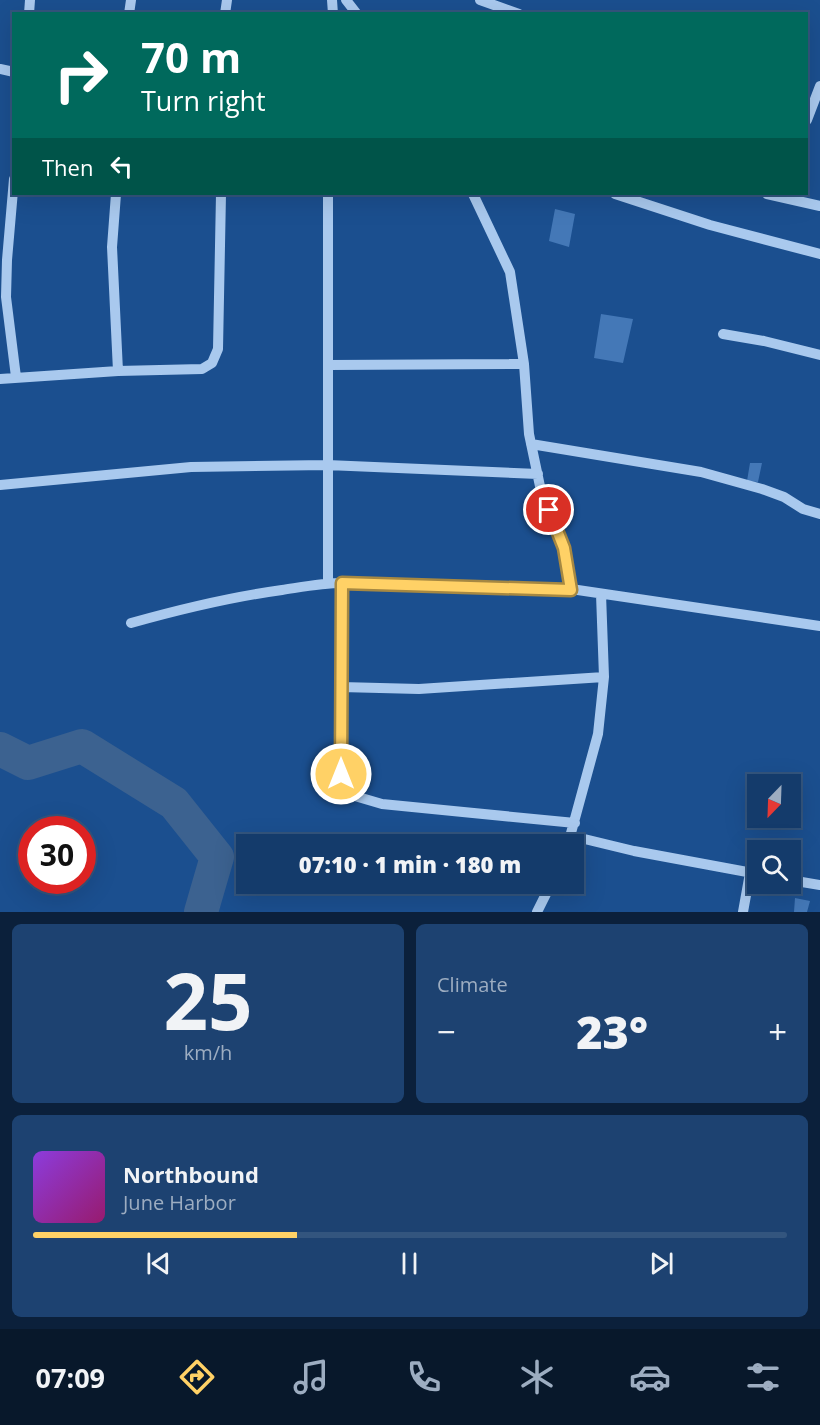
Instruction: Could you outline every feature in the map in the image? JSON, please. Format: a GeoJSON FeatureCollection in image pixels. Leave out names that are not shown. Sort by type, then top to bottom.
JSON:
{"type":"FeatureCollection","features":[{"type":"Feature","properties":{"kind":"street"},"geometry":{"type":"LineString","coordinates":[[346,0],[355,12]]}},
{"type":"Feature","properties":{"kind":"street"},"geometry":{"type":"LineString","coordinates":[[480,0],[513,12]]}},
{"type":"Feature","properties":{"kind":"street"},"geometry":{"type":"LineString","coordinates":[[809,107],[820,86]]}},
{"type":"Feature","properties":{"kind":"street"},"geometry":{"type":"LineString","coordinates":[[13,195],[6,297],[16,377]]}},
{"type":"Feature","properties":{"kind":"street"},"geometry":{"type":"LineString","coordinates":[[116,195],[112,247],[118,371]]}},
{"type":"Feature","properties":{"kind":"street"},"geometry":{"type":"LineString","coordinates":[[0,379],[118,371],[202,369],[212,363],[218,349],[220,195]]}},
{"type":"Feature","properties":{"kind":"street"},"geometry":{"type":"LineString","coordinates":[[328,195],[328,583]]}},
{"type":"Feature","properties":{"kind":"street"},"geometry":{"type":"LineString","coordinates":[[473,195],[510,272],[524,364],[531,444],[541,491],[564,548],[571,590]]}},
{"type":"Feature","properties":{"kind":"street"},"geometry":{"type":"LineString","coordinates":[[618,195],[710,225],[820,254]]}},
{"type":"Feature","properties":{"kind":"street"},"geometry":{"type":"LineString","coordinates":[[784,196],[820,206]]}},
{"type":"Feature","properties":{"kind":"street"},"geometry":{"type":"LineString","coordinates":[[723,334],[764,341],[820,355]]}},
{"type":"Feature","properties":{"kind":"street"},"geometry":{"type":"LineString","coordinates":[[329,365],[524,364]]}},
{"type":"Feature","properties":{"kind":"street"},"geometry":{"type":"LineString","coordinates":[[531,444],[701,472],[762,489],[784,497],[802,509],[820,514]]}},
{"type":"Feature","properties":{"kind":"street"},"geometry":{"type":"LineString","coordinates":[[0,485],[191,467],[327,465],[538,474]]}},
{"type":"Feature","properties":{"kind":"street"},"geometry":{"type":"LineString","coordinates":[[130,623],[197,604],[328,583],[342,583],[571,590],[820,626]]}},
{"type":"Feature","properties":{"kind":"street"},"geometry":{"type":"LineString","coordinates":[[342,583],[341,774],[343,787],[348,794],[382,804],[575,823]]}},
{"type":"Feature","properties":{"kind":"street"},"geometry":{"type":"LineString","coordinates":[[572,834],[598,734],[604,677],[601,594]]}},
{"type":"Feature","properties":{"kind":"street"},"geometry":{"type":"LineString","coordinates":[[341,687],[419,689],[604,677]]}},
{"type":"Feature","properties":{"kind":"street"},"geometry":{"type":"LineString","coordinates":[[584,842],[747,873]]}},
{"type":"Feature","properties":{"kind":"street"},"geometry":{"type":"LineString","coordinates":[[801,882],[820,885]]}},
{"type":"Feature","properties":{"kind":"street"},"geometry":{"type":"LineString","coordinates":[[537,912],[546,894]]}},
{"type":"Feature","properties":{"kind":"street"},"geometry":{"type":"LineString","coordinates":[[743,912],[748,894]]}},
{"type":"Feature","properties":{"kind":"building"},"geometry":{"type":"Polygon","coordinates":[[[555,209],[575,214],[569,247],[549,241],[555,209]]]}},
{"type":"Feature","properties":{"kind":"building"},"geometry":{"type":"Polygon","coordinates":[[[601,314],[633,319],[623,363],[594,358],[601,314]]]}},
{"type":"Feature","properties":{"kind":"building"},"geometry":{"type":"Polygon","coordinates":[[[750,463],[762,463],[758,482],[747,481],[750,463]]]}},
{"type":"Feature","properties":{"kind":"building"},"geometry":{"type":"Polygon","coordinates":[[[795,898],[810,901],[807,912],[794,912],[795,898]]]}},
{"type":"Feature","properties":{"kind":"waterway"},"geometry":{"type":"LineString","coordinates":[[0,749],[28,763],[82,746],[174,803],[217,857],[201,912]]}},
{"type":"Feature","properties":{"kind":"route"},"geometry":{"type":"LineString","coordinates":[[341,774],[342,583],[571,590],[564,548],[549,510]]}}]}
